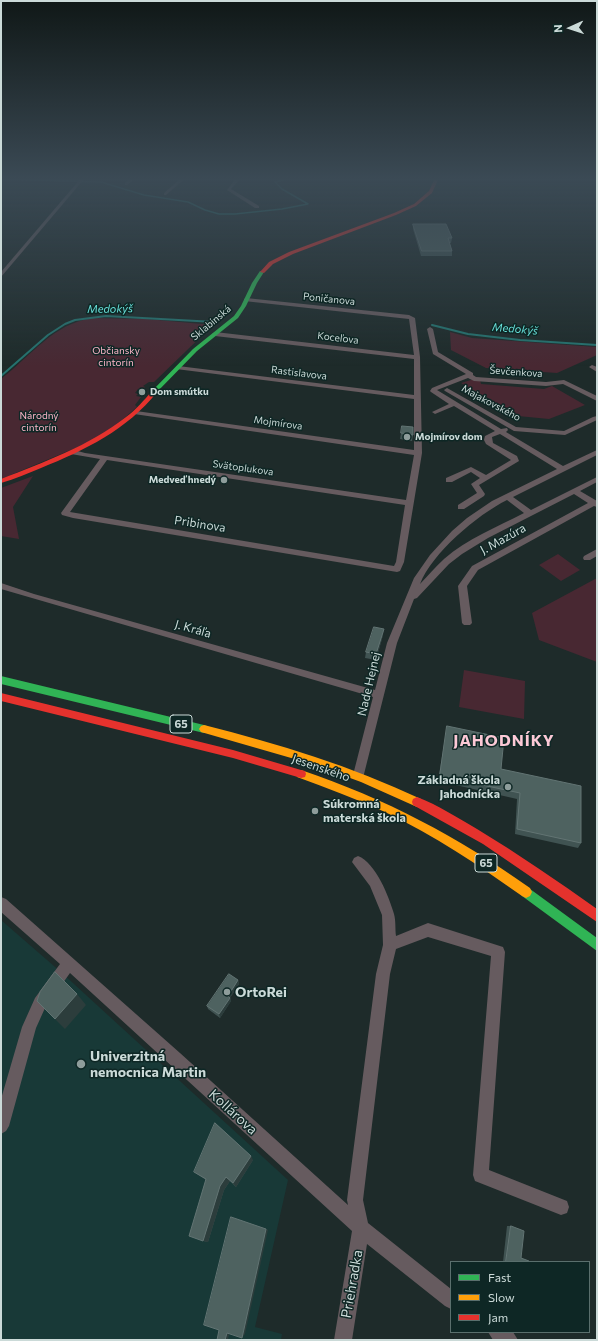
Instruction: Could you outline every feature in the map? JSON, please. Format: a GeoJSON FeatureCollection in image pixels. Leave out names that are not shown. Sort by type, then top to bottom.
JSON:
{"type":"FeatureCollection","features":[{"type":"Feature","properties":{"kind":"street"},"geometry":{"type":"LineString","coordinates":[[1,275],[30,241]]}},
{"type":"Feature","properties":{"kind":"street","name":"Sklabinská"},"geometry":{"type":"LineString","coordinates":[[1,481],[74,452],[116,428],[136,412],[195,350],[236,317],[245,306],[246,300],[257,277],[271,262],[324,241]]}},
{"type":"Feature","properties":{"kind":"street","name":"Poničanova"},"geometry":{"type":"LineString","coordinates":[[246,300],[409,317],[412,318],[417,357]]}},
{"type":"Feature","properties":{"kind":"street","name":"Ševčenkova"},"geometry":{"type":"LineString","coordinates":[[430,330],[434,353],[474,379],[546,384],[564,382],[597,399]]}},
{"type":"Feature","properties":{"kind":"street","name":"Koceľova"},"geometry":{"type":"LineString","coordinates":[[215,334],[417,357]]}},
{"type":"Feature","properties":{"kind":"street"},"geometry":{"type":"LineString","coordinates":[[409,503],[418,453],[417,357]]}},
{"type":"Feature","properties":{"kind":"street","name":"Rastislavova"},"geometry":{"type":"LineString","coordinates":[[178,368],[418,397]]}},
{"type":"Feature","properties":{"kind":"street"},"geometry":{"type":"LineString","coordinates":[[469,375],[434,389],[433,391],[563,469]]}},
{"type":"Feature","properties":{"kind":"street","name":"Majakovského"},"geometry":{"type":"LineString","coordinates":[[447,390],[514,429],[565,433],[596,418]]}},
{"type":"Feature","properties":{"kind":"street"},"geometry":{"type":"LineString","coordinates":[[435,412],[454,404]]}},
{"type":"Feature","properties":{"kind":"street","name":"Mojmírova"},"geometry":{"type":"LineString","coordinates":[[136,412],[418,453]]}},
{"type":"Feature","properties":{"kind":"street"},"geometry":{"type":"LineString","coordinates":[[461,507],[481,494],[475,484],[515,461],[514,458],[490,444],[488,440],[489,436],[501,431],[514,429]]}},
{"type":"Feature","properties":{"kind":"street","name":"Svätoplukova"},"geometry":{"type":"LineString","coordinates":[[74,452],[105,458],[409,503]]}},
{"type":"Feature","properties":{"kind":"street","name":"Nade Hejnej"},"geometry":{"type":"LineString","coordinates":[[359,775],[392,643],[418,578],[426,566],[451,537],[483,510],[597,452]]}},
{"type":"Feature","properties":{"kind":"street","name":"Pribinova"},"geometry":{"type":"LineString","coordinates":[[105,458],[65,513],[397,569],[400,562],[409,503]]}},
{"type":"Feature","properties":{"kind":"street"},"geometry":{"type":"LineString","coordinates":[[449,480],[471,469],[486,478]]}},
{"type":"Feature","properties":{"kind":"street","name":"Nade Hejnej"},"geometry":{"type":"LineString","coordinates":[[410,601],[446,562],[459,552],[530,513],[597,479]]}},
{"type":"Feature","properties":{"kind":"street","name":"J. Mazúra"},"geometry":{"type":"LineString","coordinates":[[467,622],[462,586],[475,568],[596,504],[574,490]]}},
{"type":"Feature","properties":{"kind":"street"},"geometry":{"type":"LineString","coordinates":[[507,497],[530,513]]}},
{"type":"Feature","properties":{"kind":"street"},"geometry":{"type":"LineString","coordinates":[[587,558],[597,552]]}},
{"type":"Feature","properties":{"kind":"street","name":"J. Kráľa"},"geometry":{"type":"LineString","coordinates":[[1,586],[31,596],[379,695]]}},
{"type":"Feature","properties":{"kind":"street","name":"Jesenského"},"geometry":{"type":"LineString","coordinates":[[1,680],[286,750],[359,775],[421,803],[457,822],[532,869],[597,916]]}},
{"type":"Feature","properties":{"kind":"street","name":"Jesenského"},"geometry":{"type":"LineString","coordinates":[[1,697],[250,758],[334,785],[365,797],[415,821],[461,847],[526,890],[597,944]]}},
{"type":"Feature","properties":{"kind":"street"},"geometry":{"type":"LineString","coordinates":[[334,785],[359,775],[365,797]]}},
{"type":"Feature","properties":{"kind":"street"},"geometry":{"type":"LineString","coordinates":[[358,862],[375,882],[388,915],[390,945],[383,974],[359,1158],[355,1200],[361,1228]]}},
{"type":"Feature","properties":{"kind":"street","name":"Kollárova"},"geometry":{"type":"LineString","coordinates":[[1,903],[175,1058],[361,1228],[450,1299]]}},
{"type":"Feature","properties":{"kind":"street"},"geometry":{"type":"LineString","coordinates":[[390,945],[428,930],[498,952],[481,1175],[561,1208]]}},
{"type":"Feature","properties":{"kind":"street"},"geometry":{"type":"LineString","coordinates":[[1,1126],[29,1027],[40,1003],[68,964]]}},
{"type":"Feature","properties":{"kind":"street","name":"Priehradka"},"geometry":{"type":"LineString","coordinates":[[343,1340],[361,1228]]}},
{"type":"Feature","properties":{"kind":"street"},"geometry":{"type":"LineString","coordinates":[[498,1333],[509,1340]]}},
{"type":"Feature","properties":{"kind":"shaded area","name":"Univerzitná nemocnica Martin"},"geometry":{"type":"Polygon","coordinates":[[[1,920],[62,973],[288,1180],[255,1327],[282,1334],[281,1340],[1,1340],[1,920]]]}},
{"type":"Feature","properties":{"kind":"green space"},"geometry":{"type":"Polygon","coordinates":[[[92,318],[147,319],[213,325],[154,382],[149,382],[143,386],[145,387],[143,389],[138,389],[135,393],[138,394],[136,396],[141,397],[135,405],[137,407],[115,426],[90,442],[1,479],[1,379],[54,334],[78,321],[92,318]]]}},
{"type":"Feature","properties":{"kind":"green space"},"geometry":{"type":"Polygon","coordinates":[[[450,332],[472,338],[597,347],[597,355],[557,373],[486,368],[451,350],[450,332]]]}},
{"type":"Feature","properties":{"kind":"green space"},"geometry":{"type":"Polygon","coordinates":[[[471,380],[480,380],[481,384],[544,389],[552,386],[585,405],[549,419],[518,416],[461,383],[471,380]]]}},
{"type":"Feature","properties":{"kind":"green space"},"geometry":{"type":"Polygon","coordinates":[[[33,476],[13,507],[19,539],[1,536],[1,488],[33,476]]]}},
{"type":"Feature","properties":{"kind":"green space"},"geometry":{"type":"Polygon","coordinates":[[[558,554],[580,570],[561,581],[539,565],[558,554]]]}},
{"type":"Feature","properties":{"kind":"green space"},"geometry":{"type":"Polygon","coordinates":[[[597,578],[597,662],[539,640],[532,613],[597,578]]]}},
{"type":"Feature","properties":{"kind":"green space"},"geometry":{"type":"Polygon","coordinates":[[[464,670],[525,681],[524,719],[459,707],[464,670]]]}},
{"type":"Feature","properties":{"kind":"building"},"geometry":{"type":"Polygon","coordinates":[[[419,241],[449,241],[452,251],[422,251],[419,241]]]}},
{"type":"Feature","properties":{"kind":"building"},"geometry":{"type":"Polygon","coordinates":[[[402,426],[413,427],[413,435],[401,433],[402,426]]]}},
{"type":"Feature","properties":{"kind":"building"},"geometry":{"type":"Polygon","coordinates":[[[374,627],[384,629],[376,654],[366,652],[374,627]]]}},
{"type":"Feature","properties":{"kind":"building","name":"Základná škola Jahodnícka"},"geometry":{"type":"Polygon","coordinates":[[[447,726],[504,738],[501,769],[581,786],[581,843],[517,829],[520,793],[440,776],[447,726]]]}},
{"type":"Feature","properties":{"kind":"building"},"geometry":{"type":"Polygon","coordinates":[[[55,972],[77,994],[55,1019],[37,1001],[40,992],[55,972]]]}},
{"type":"Feature","properties":{"kind":"building","name":"OrtoRei"},"geometry":{"type":"Polygon","coordinates":[[[229,974],[238,980],[228,996],[230,998],[219,1014],[207,1006],[229,974]]]}},
{"type":"Feature","properties":{"kind":"building"},"geometry":{"type":"Polygon","coordinates":[[[215,1123],[251,1156],[233,1183],[226,1177],[220,1186],[203,1241],[189,1236],[206,1179],[194,1172],[215,1123]]]}},
{"type":"Feature","properties":{"kind":"building"},"geometry":{"type":"Polygon","coordinates":[[[231,1217],[266,1229],[242,1338],[227,1333],[225,1340],[217,1340],[219,1330],[204,1325],[231,1217]]]}},
{"type":"Feature","properties":{"kind":"building"},"geometry":{"type":"Polygon","coordinates":[[[511,1226],[524,1231],[521,1258],[529,1261],[506,1261],[511,1226]]]}},
{"type":"Feature","properties":{"kind":"waterway","name":"Medokýš"},"geometry":{"type":"LineString","coordinates":[[1,376],[48,335],[65,324],[75,320],[106,316],[215,322]]}},
{"type":"Feature","properties":{"kind":"waterway","name":"Medokýš"},"geometry":{"type":"LineString","coordinates":[[432,325],[468,334],[520,340],[597,345]]}},
{"type":"Feature","properties":{"kind":"traffic: fast"},"geometry":{"type":"LineString","coordinates":[[154,392],[195,350],[236,317],[244,306],[254,283],[262,272]]}},
{"type":"Feature","properties":{"kind":"traffic: fast"},"geometry":{"type":"LineString","coordinates":[[1,680],[204,729]]}},
{"type":"Feature","properties":{"kind":"traffic: fast"},"geometry":{"type":"LineString","coordinates":[[526,892],[597,945]]}},
{"type":"Feature","properties":{"kind":"traffic: slow"},"geometry":{"type":"LineString","coordinates":[[204,729],[286,751],[339,769],[365,778],[417,802]]}},
{"type":"Feature","properties":{"kind":"traffic: slow"},"geometry":{"type":"LineString","coordinates":[[301,774],[331,784],[390,809],[446,839],[500,873],[526,892]]}},
{"type":"Feature","properties":{"kind":"traffic: jam"},"geometry":{"type":"LineString","coordinates":[[262,272],[271,263],[291,253],[324,241]]}},
{"type":"Feature","properties":{"kind":"traffic: jam"},"geometry":{"type":"LineString","coordinates":[[1,481],[99,439],[128,419],[154,392]]}},
{"type":"Feature","properties":{"kind":"traffic: jam"},"geometry":{"type":"LineString","coordinates":[[1,697],[233,754],[301,774]]}},
{"type":"Feature","properties":{"kind":"traffic: jam"},"geometry":{"type":"LineString","coordinates":[[417,802],[487,841],[597,916]]}},
{"type":"Feature","properties":{"kind":"place","name":"Dom smútku"},"geometry":{"type":"Point","coordinates":[142,392]}},
{"type":"Feature","properties":{"kind":"place","name":"Mojmírov dom"},"geometry":{"type":"Point","coordinates":[407,437]}},
{"type":"Feature","properties":{"kind":"place","name":"Medveď hnedý"},"geometry":{"type":"Point","coordinates":[224,480]}},
{"type":"Feature","properties":{"kind":"place","name":"Základná škola Jahodnícka"},"geometry":{"type":"Point","coordinates":[508,787]}},
{"type":"Feature","properties":{"kind":"place","name":"Súkromná materská škola"},"geometry":{"type":"Point","coordinates":[315,811]}},
{"type":"Feature","properties":{"kind":"place","name":"OrtoRei"},"geometry":{"type":"Point","coordinates":[227,992]}},
{"type":"Feature","properties":{"kind":"place","name":"Univerzitná nemocnica Martin"},"geometry":{"type":"Point","coordinates":[81,1064]}},
{"type":"Feature","properties":{"kind":"district","name":"JAHODNÍKY"},"geometry":{"type":"Point","coordinates":[504,741]}},
{"type":"Feature","properties":{"kind":"park label","name":"Občiansky cintorín"},"geometry":{"type":"Point","coordinates":[116,356]}},
{"type":"Feature","properties":{"kind":"park label","name":"Národný cintorín"},"geometry":{"type":"Point","coordinates":[39,422]}}]}
